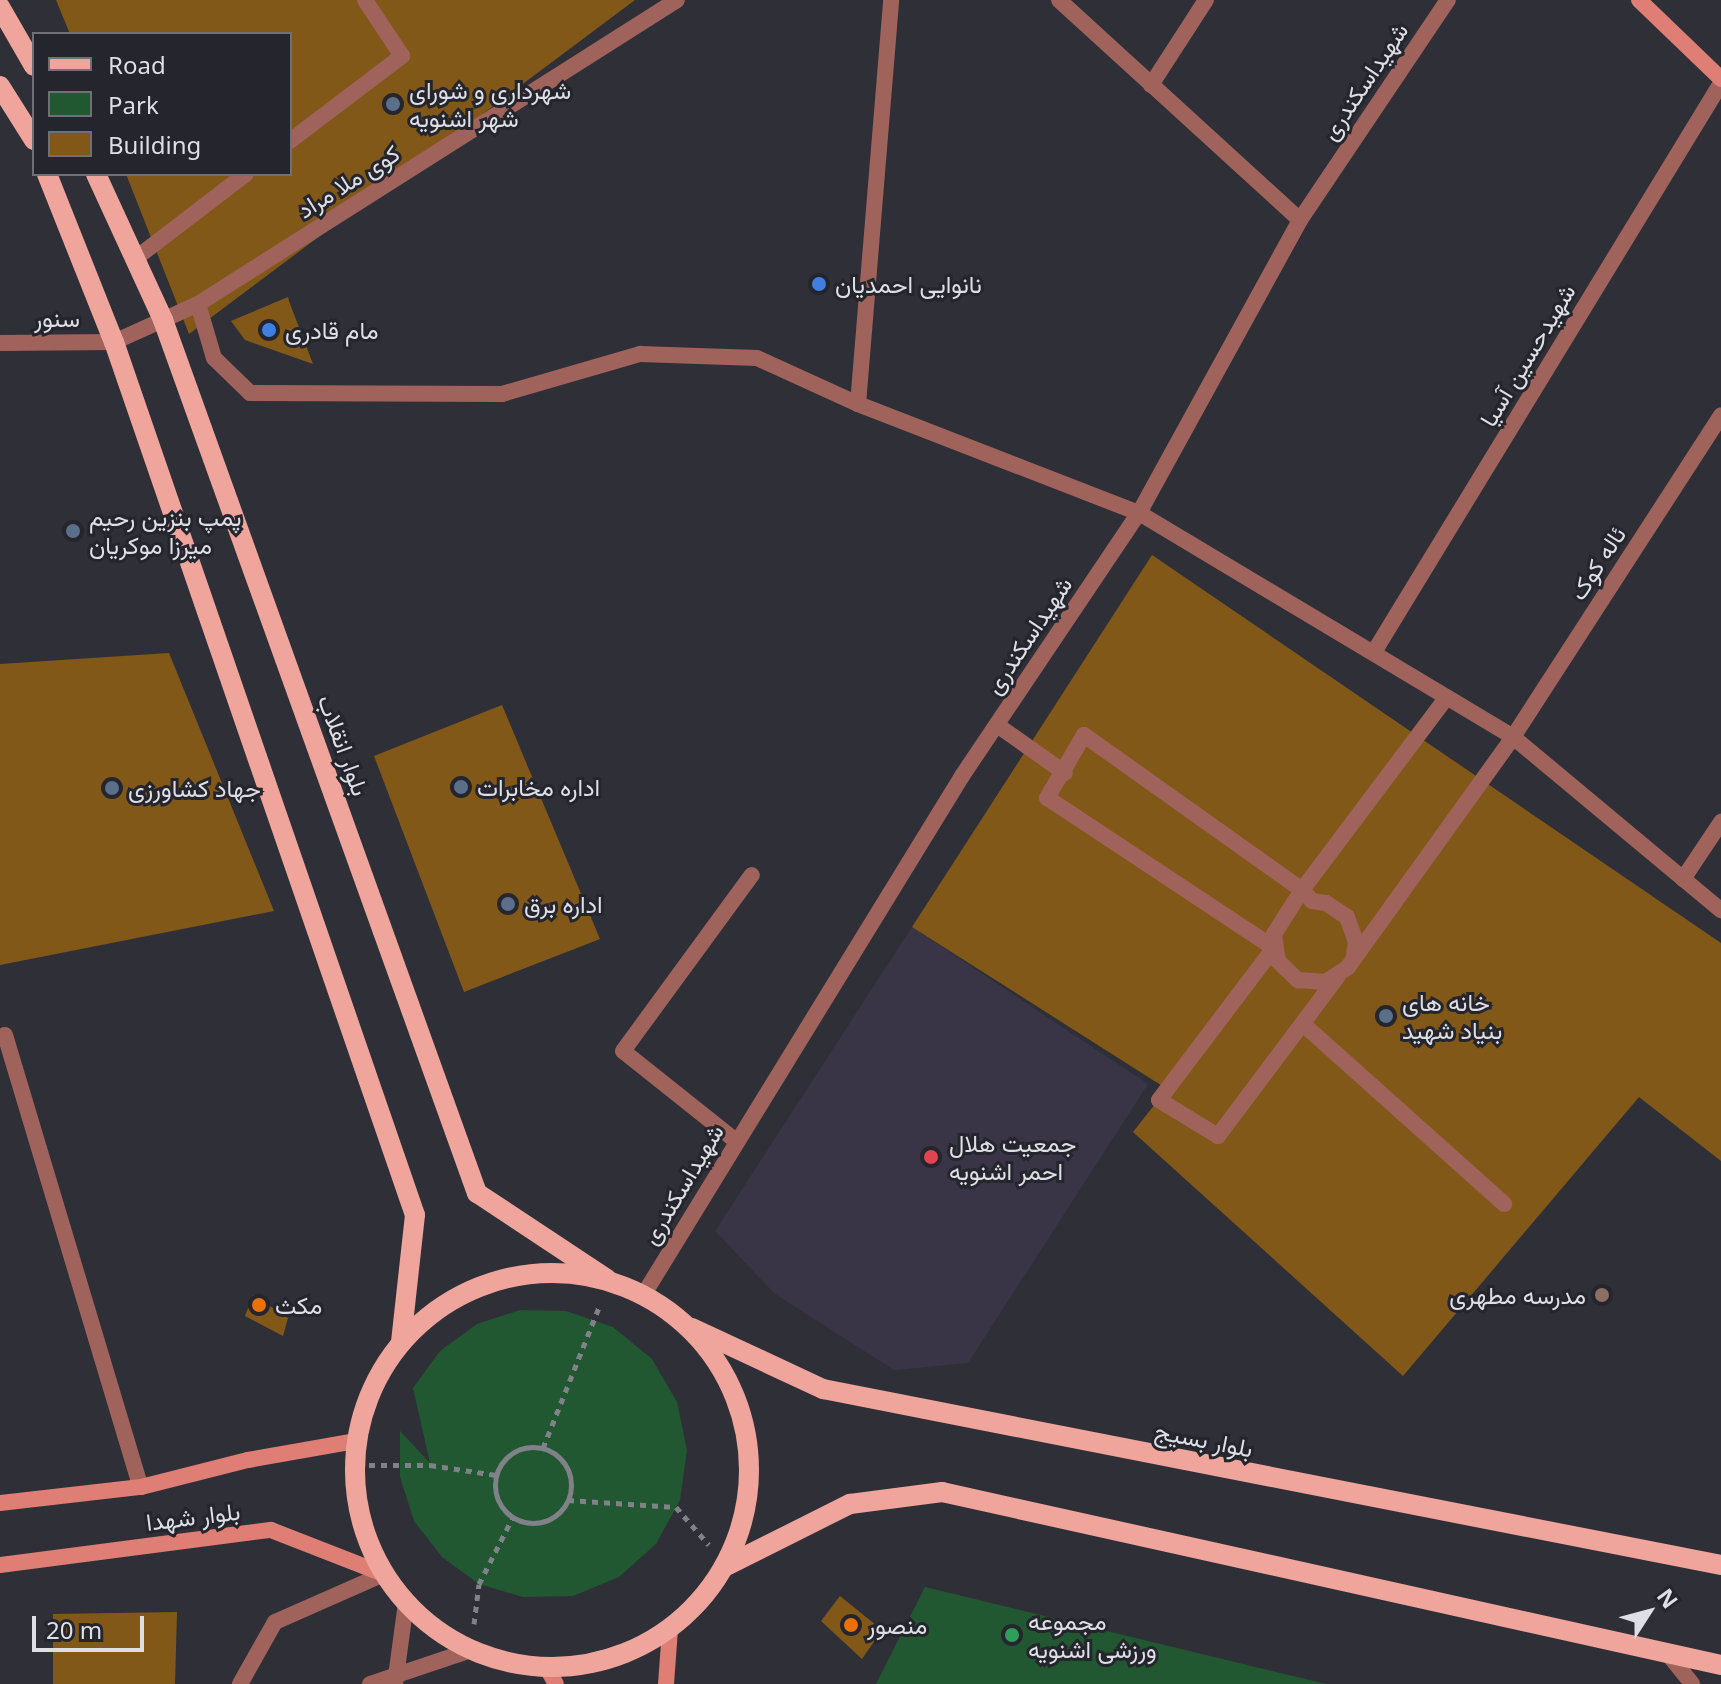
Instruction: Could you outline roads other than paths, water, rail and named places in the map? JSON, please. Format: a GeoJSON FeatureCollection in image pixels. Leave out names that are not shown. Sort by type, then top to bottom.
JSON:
{"type":"FeatureCollection","features":[{"type":"Feature","properties":{"kind":"main road"},"geometry":{"type":"LineString","coordinates":[[1639,0],[1721,81]]}},
{"type":"Feature","properties":{"kind":"main road"},"geometry":{"type":"LineString","coordinates":[[0,7],[32,63]]}},
{"type":"Feature","properties":{"kind":"main road"},"geometry":{"type":"LineString","coordinates":[[0,86],[32,137]]}},
{"type":"Feature","properties":{"kind":"main road"},"geometry":{"type":"LineString","coordinates":[[48,176],[114,342],[415,1215],[401,1342]]}},
{"type":"Feature","properties":{"kind":"main road","name":"بلوار انقلاب"},"geometry":{"type":"LineString","coordinates":[[97,176],[163,320],[477,1193],[607,1279]]}},
{"type":"Feature","properties":{"kind":"main road"},"geometry":{"type":"LineString","coordinates":[[550,1271],[607,1279],[644,1294],[688,1326],[727,1378],[748,1439],[747,1504],[726,1566],[701,1600],[670,1629],[611,1659],[552,1676],[471,1650],[406,1603],[384,1574],[367,1539],[354,1464],[356,1441],[371,1388],[401,1342],[443,1304],[494,1280],[550,1271]]}},
{"type":"Feature","properties":{"kind":"main road","name":"بلوار بسیج"},"geometry":{"type":"LineString","coordinates":[[688,1326],[823,1389],[1721,1565]]}},
{"type":"Feature","properties":{"kind":"main road","name":"بلوار شهدا"},"geometry":{"type":"LineString","coordinates":[[0,1503],[141,1487],[356,1441]]}},
{"type":"Feature","properties":{"kind":"main road"},"geometry":{"type":"LineString","coordinates":[[726,1566],[850,1504],[942,1492],[1721,1665]]}},
{"type":"Feature","properties":{"kind":"main road","name":"بلوار شهدا"},"geometry":{"type":"LineString","coordinates":[[0,1565],[271,1530],[384,1574]]}},
{"type":"Feature","properties":{"kind":"main road"},"geometry":{"type":"LineString","coordinates":[[666,1684],[670,1629]]}},
{"type":"Feature","properties":{"kind":"street"},"geometry":{"type":"LineString","coordinates":[[292,139],[402,56],[365,0]]}},
{"type":"Feature","properties":{"kind":"street","name":"کوی ملا مراد"},"geometry":{"type":"LineString","coordinates":[[114,342],[198,304],[677,0]]}},
{"type":"Feature","properties":{"kind":"street"},"geometry":{"type":"LineString","coordinates":[[858,404],[891,0]]}},
{"type":"Feature","properties":{"kind":"street"},"geometry":{"type":"LineString","coordinates":[[1059,0],[1300,220]]}},
{"type":"Feature","properties":{"kind":"street"},"geometry":{"type":"LineString","coordinates":[[1151,85],[1206,0]]}},
{"type":"Feature","properties":{"kind":"street","name":"شهیداسکندری"},"geometry":{"type":"LineString","coordinates":[[644,1294],[736,1141],[997,725],[1139,513],[1300,220],[1448,0]]}},
{"type":"Feature","properties":{"kind":"street","name":"شهیدحسین آسیا"},"geometry":{"type":"LineString","coordinates":[[1374,652],[1721,81]]}},
{"type":"Feature","properties":{"kind":"street"},"geometry":{"type":"LineString","coordinates":[[136,258],[243,176]]}},
{"type":"Feature","properties":{"kind":"street"},"geometry":{"type":"LineString","coordinates":[[198,304],[214,358],[250,393],[502,394],[640,354],[757,358],[858,404],[1139,513],[1513,737],[1721,910]]}},
{"type":"Feature","properties":{"kind":"street","name":"سنور"},"geometry":{"type":"LineString","coordinates":[[0,343],[114,342]]}},
{"type":"Feature","properties":{"kind":"street","name":"ئاله کوک"},"geometry":{"type":"LineString","coordinates":[[1354,955],[1513,737],[1721,415]]}},
{"type":"Feature","properties":{"kind":"street"},"geometry":{"type":"LineString","coordinates":[[1338,976],[1326,982],[1298,980],[1286,973],[1274,948],[1047,798],[1065,773],[1084,735],[1302,890],[1312,901],[1326,903],[1347,917],[1356,942],[1354,955],[1218,1136],[1159,1100],[1274,948],[1279,921],[1302,890],[1447,697]]}},
{"type":"Feature","properties":{"kind":"street"},"geometry":{"type":"LineString","coordinates":[[997,725],[1065,773]]}},
{"type":"Feature","properties":{"kind":"street"},"geometry":{"type":"LineString","coordinates":[[1683,879],[1721,822]]}},
{"type":"Feature","properties":{"kind":"street"},"geometry":{"type":"LineString","coordinates":[[736,1141],[623,1051],[752,875]]}},
{"type":"Feature","properties":{"kind":"street"},"geometry":{"type":"LineString","coordinates":[[1303,1024],[1504,1204]]}},
{"type":"Feature","properties":{"kind":"street"},"geometry":{"type":"LineString","coordinates":[[5,1035],[141,1487]]}},
{"type":"Feature","properties":{"kind":"street"},"geometry":{"type":"LineString","coordinates":[[240,1684],[275,1622],[384,1574]]}},
{"type":"Feature","properties":{"kind":"street"},"geometry":{"type":"LineString","coordinates":[[395,1684],[406,1603]]}},
{"type":"Feature","properties":{"kind":"street"},"geometry":{"type":"LineString","coordinates":[[370,1684],[471,1650]]}},
{"type":"Feature","properties":{"kind":"street"},"geometry":{"type":"LineString","coordinates":[[1668,1654],[1692,1684]]}},
{"type":"Feature","properties":{"kind":"place","name":"شهرداری و شورای شهر اشنویه"},"geometry":{"type":"Point","coordinates":[393,104]}},
{"type":"Feature","properties":{"kind":"place","name":"نانوایی احمدیان"},"geometry":{"type":"Point","coordinates":[819,284]}},
{"type":"Feature","properties":{"kind":"place","name":"مام قادری"},"geometry":{"type":"Point","coordinates":[269,330]}},
{"type":"Feature","properties":{"kind":"place","name":"پمپ بنزین رحیم میرزا موکریان"},"geometry":{"type":"Point","coordinates":[73,531]}},
{"type":"Feature","properties":{"kind":"place","name":"اداره مخابرات"},"geometry":{"type":"Point","coordinates":[461,787]}},
{"type":"Feature","properties":{"kind":"place","name":"جهاد کشاورزی"},"geometry":{"type":"Point","coordinates":[112,788]}},
{"type":"Feature","properties":{"kind":"place","name":"اداره برق"},"geometry":{"type":"Point","coordinates":[508,904]}},
{"type":"Feature","properties":{"kind":"place","name":"خانه های بنیاد شهید"},"geometry":{"type":"Point","coordinates":[1386,1016]}},
{"type":"Feature","properties":{"kind":"place","name":"جمعیت هلال احمر اشنویه"},"geometry":{"type":"Point","coordinates":[931,1157]}},
{"type":"Feature","properties":{"kind":"place","name":"مدرسه مطهری"},"geometry":{"type":"Point","coordinates":[1602,1295]}},
{"type":"Feature","properties":{"kind":"place","name":"مکث"},"geometry":{"type":"Point","coordinates":[259,1305]}},
{"type":"Feature","properties":{"kind":"place","name":"منصور"},"geometry":{"type":"Point","coordinates":[851,1625]}},
{"type":"Feature","properties":{"kind":"place","name":"مجموعه ورزشی اشنویه"},"geometry":{"type":"Point","coordinates":[1012,1635]}}]}
